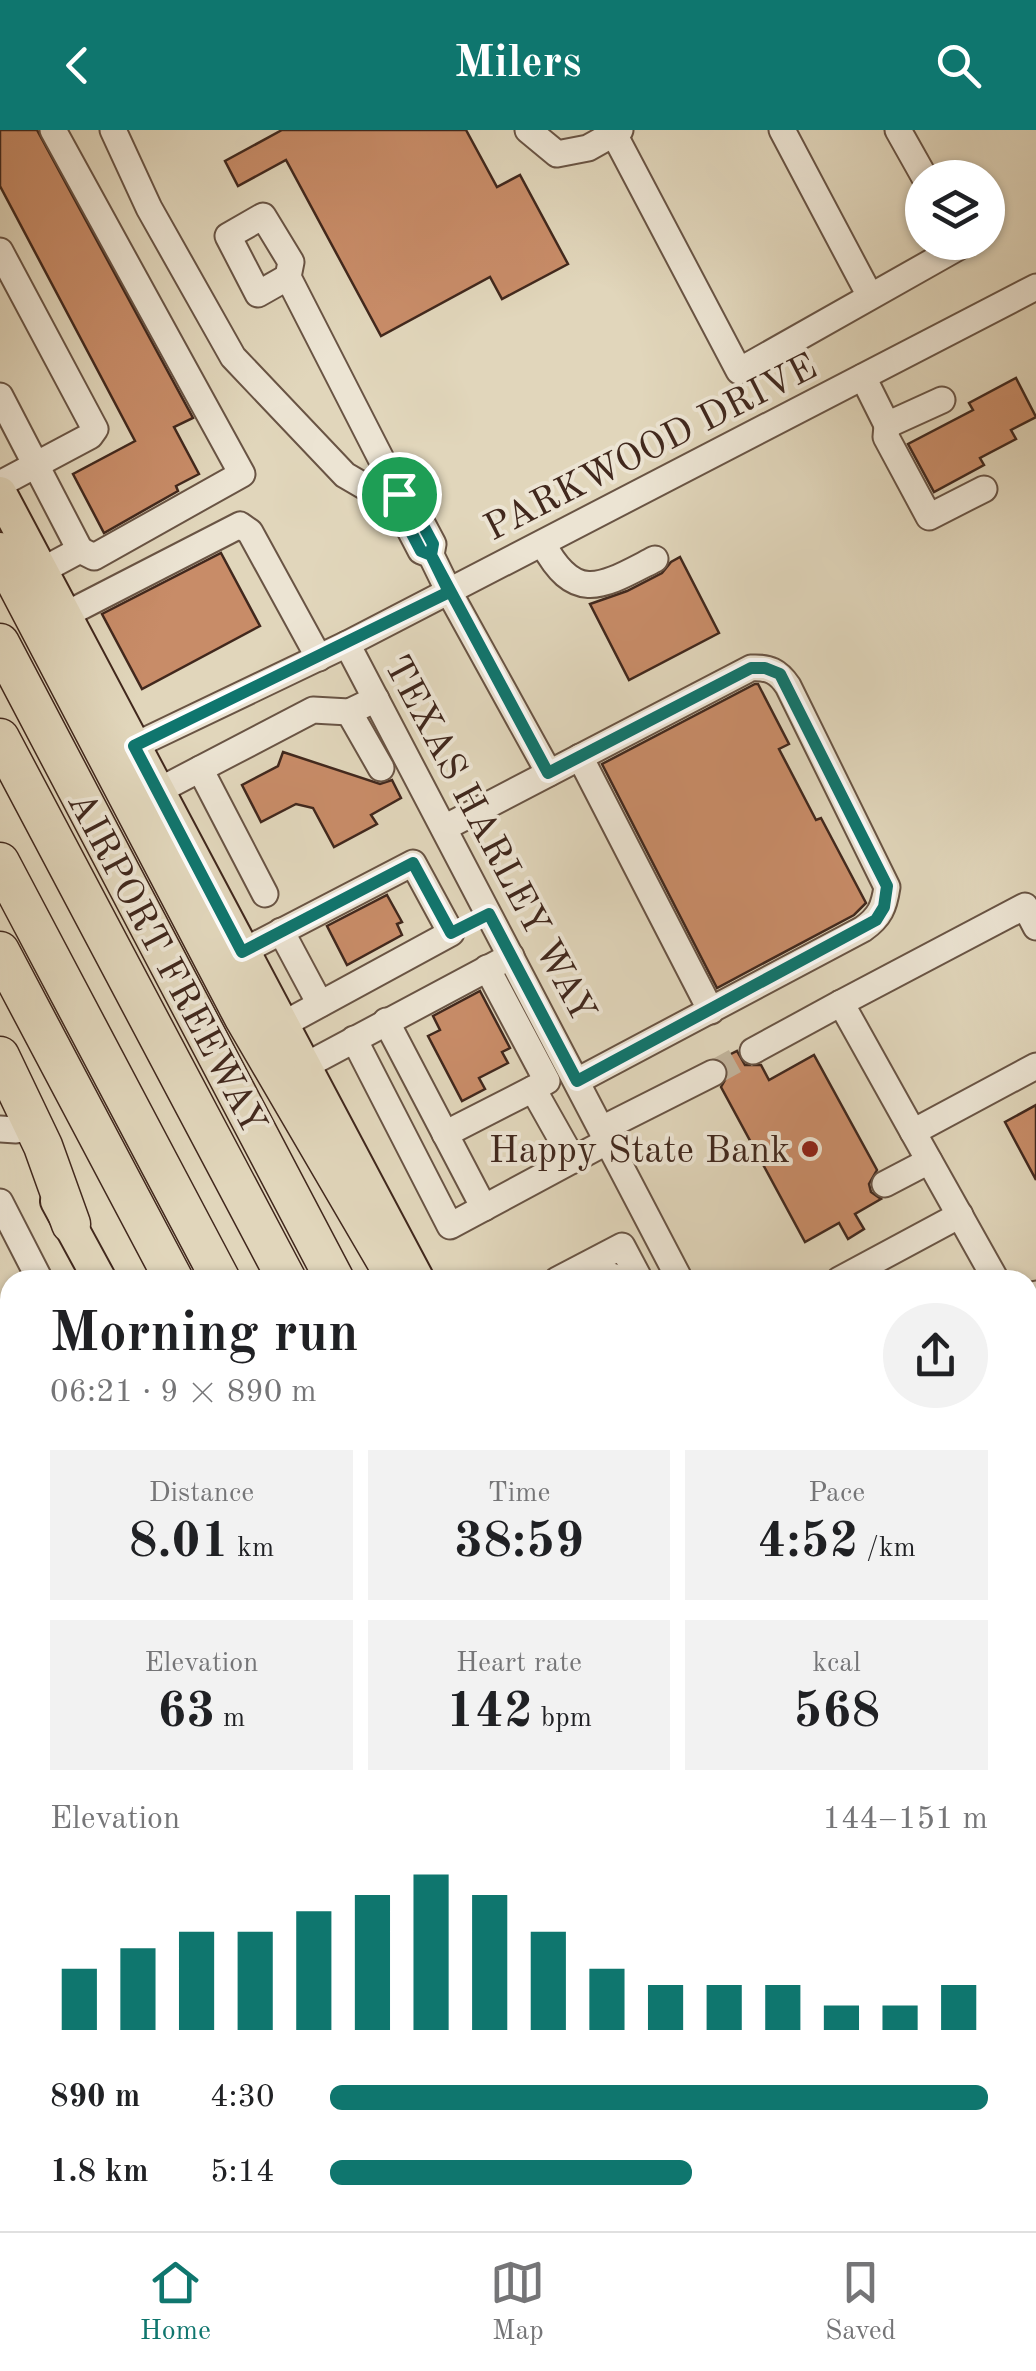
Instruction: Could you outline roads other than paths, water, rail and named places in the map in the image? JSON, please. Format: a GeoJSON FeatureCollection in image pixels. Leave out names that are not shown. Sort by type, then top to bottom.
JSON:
{"type":"FeatureCollection","features":[{"type":"Feature","properties":{"kind":"highway"},"geometry":{"type":"LineString","coordinates":[[0,552],[244,1018],[391,1270]]}},
{"type":"Feature","properties":{"kind":"highway","name":"AIRPORT FREEWAY"},"geometry":{"type":"LineString","coordinates":[[0,643],[330,1270]]}},
{"type":"Feature","properties":{"kind":"highway"},"geometry":{"type":"LineString","coordinates":[[0,738],[282,1270]]}},
{"type":"Feature","properties":{"kind":"highway"},"geometry":{"type":"LineString","coordinates":[[0,862],[217,1270]]}},
{"type":"Feature","properties":{"kind":"highway"},"geometry":{"type":"LineString","coordinates":[[0,951],[169,1270]]}},
{"type":"Feature","properties":{"kind":"highway"},"geometry":{"type":"LineString","coordinates":[[0,1056],[43,1146],[71,1224]]}},
{"type":"Feature","properties":{"kind":"main road","name":"AIRPORT FREEWAY"},"geometry":{"type":"LineString","coordinates":[[0,493],[413,1270]]}},
{"type":"Feature","properties":{"kind":"main road"},"geometry":{"type":"LineString","coordinates":[[0,1100],[8,1129],[71,1224],[95,1270]]}},
{"type":"Feature","properties":{"kind":"street"},"geometry":{"type":"LineString","coordinates":[[0,396],[80,550],[94,557],[242,474],[53,130]]}},
{"type":"Feature","properties":{"kind":"street"},"geometry":{"type":"LineString","coordinates":[[113,130],[150,208],[233,357],[344,475],[369,490],[408,497],[433,544],[431,555],[449,592],[548,773]]}},
{"type":"Feature","properties":{"kind":"street"},"geometry":{"type":"LineString","coordinates":[[528,130],[557,154],[588,148],[617,132],[739,370],[935,260]]}},
{"type":"Feature","properties":{"kind":"street"},"geometry":{"type":"LineString","coordinates":[[782,130],[870,296]]}},
{"type":"Feature","properties":{"kind":"street"},"geometry":{"type":"LineString","coordinates":[[898,130],[915,160]]}},
{"type":"Feature","properties":{"kind":"street"},"geometry":{"type":"LineString","coordinates":[[0,251],[96,429],[90,436],[0,484]]}},
{"type":"Feature","properties":{"kind":"street"},"geometry":{"type":"LineString","coordinates":[[288,277],[399,494]]}},
{"type":"Feature","properties":{"kind":"street","name":"PARKWOOD DRIVE"},"geometry":{"type":"LineString","coordinates":[[134,746],[347,644],[1036,288]]}},
{"type":"Feature","properties":{"kind":"street"},"geometry":{"type":"LineString","coordinates":[[864,378],[887,425],[886,437],[930,518],[984,489]]}},
{"type":"Feature","properties":{"kind":"street"},"geometry":{"type":"LineString","coordinates":[[887,425],[942,400]]}},
{"type":"Feature","properties":{"kind":"street"},"geometry":{"type":"LineString","coordinates":[[65,615],[230,528],[246,527],[319,658]]}},
{"type":"Feature","properties":{"kind":"street"},"geometry":{"type":"LineString","coordinates":[[542,544],[553,563],[576,584],[601,586],[655,559]]}},
{"type":"Feature","properties":{"kind":"street"},"geometry":{"type":"LineString","coordinates":[[41,570],[80,550]]}},
{"type":"Feature","properties":{"kind":"street","name":"TEXAS HARLEY WAY"},"geometry":{"type":"LineString","coordinates":[[347,644],[675,1270]]}},
{"type":"Feature","properties":{"kind":"street"},"geometry":{"type":"LineString","coordinates":[[444,828],[751,668],[780,674],[788,686],[887,886],[884,907],[863,930],[577,1081]]}},
{"type":"Feature","properties":{"kind":"street"},"geometry":{"type":"LineString","coordinates":[[158,792],[313,710],[350,712],[376,699]]}},
{"type":"Feature","properties":{"kind":"street"},"geometry":{"type":"LineString","coordinates":[[350,712],[381,768]]}},
{"type":"Feature","properties":{"kind":"street"},"geometry":{"type":"LineString","coordinates":[[580,758],[711,1011]]}},
{"type":"Feature","properties":{"kind":"street"},"geometry":{"type":"LineString","coordinates":[[200,770],[265,894]]}},
{"type":"Feature","properties":{"kind":"street"},"geometry":{"type":"LineString","coordinates":[[242,952],[413,863],[451,933]]}},
{"type":"Feature","properties":{"kind":"street"},"geometry":{"type":"LineString","coordinates":[[282,1025],[489,914]]}},
{"type":"Feature","properties":{"kind":"street"},"geometry":{"type":"LineString","coordinates":[[753,1051],[841,1003],[1030,917]]}},
{"type":"Feature","properties":{"kind":"street"},"geometry":{"type":"LineString","coordinates":[[281,931],[320,1004]]}},
{"type":"Feature","properties":{"kind":"street"},"geometry":{"type":"LineString","coordinates":[[305,1066],[511,956]]}},
{"type":"Feature","properties":{"kind":"street"},"geometry":{"type":"LineString","coordinates":[[445,1134],[547,1081],[488,968]]}},
{"type":"Feature","properties":{"kind":"street"},"geometry":{"type":"LineString","coordinates":[[841,1003],[990,1270]]}},
{"type":"Feature","properties":{"kind":"street"},"geometry":{"type":"LineString","coordinates":[[386,1021],[484,1208]]}},
{"type":"Feature","properties":{"kind":"street"},"geometry":{"type":"LineString","coordinates":[[354,1039],[450,1226],[573,1160],[605,1135],[713,1072]]}},
{"type":"Feature","properties":{"kind":"street"},"geometry":{"type":"LineString","coordinates":[[913,1132],[1036,1066]]}},
{"type":"Feature","properties":{"kind":"street"},"geometry":{"type":"LineString","coordinates":[[532,1089],[573,1160]]}},
{"type":"Feature","properties":{"kind":"street"},"geometry":{"type":"LineString","coordinates":[[886,1184],[929,1161]]}},
{"type":"Feature","properties":{"kind":"street"},"geometry":{"type":"LineString","coordinates":[[0,1202],[35,1270]]}},
{"type":"Feature","properties":{"kind":"street"},"geometry":{"type":"LineString","coordinates":[[879,1270],[960,1215]]}},
{"type":"Feature","properties":{"kind":"street"},"geometry":{"type":"LineString","coordinates":[[576,1270],[622,1246],[618,1270]]}},
{"type":"Feature","properties":{"kind":"street"},"geometry":{"type":"LineString","coordinates":[[628,1270],[664,1248]]}},
{"type":"Feature","properties":{"kind":"tunnel"},"geometry":{"type":"LineString","coordinates":[[713,1073],[753,1051]]}},
{"type":"Feature","properties":{"kind":"place","name":"Happy State Bank"},"geometry":{"type":"Point","coordinates":[810,1149]}}]}
